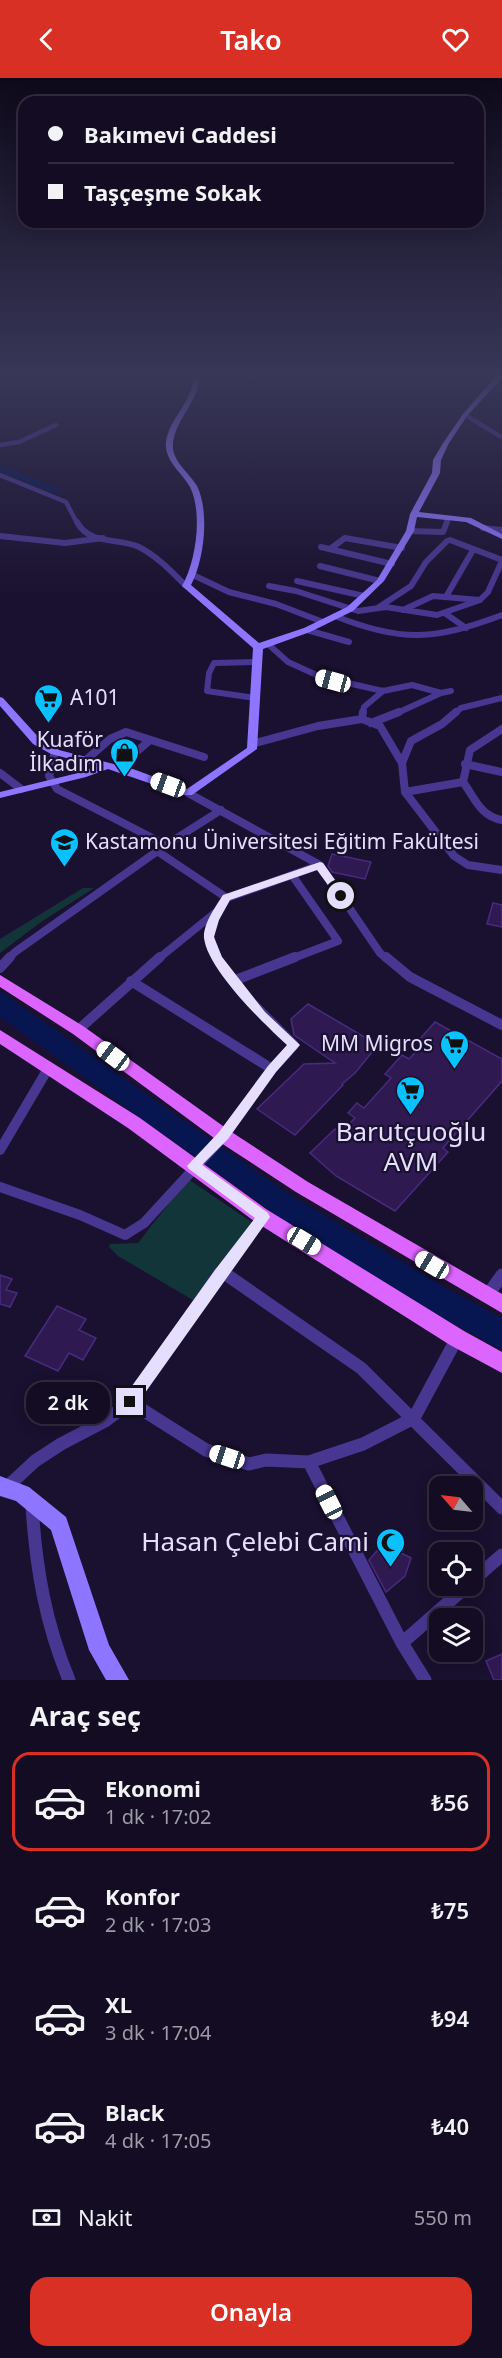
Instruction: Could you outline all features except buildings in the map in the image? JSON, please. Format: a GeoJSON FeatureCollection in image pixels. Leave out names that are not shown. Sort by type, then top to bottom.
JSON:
{"type":"FeatureCollection","features":[{"type":"Feature","properties":{"kind":"main road"},"geometry":{"type":"LineString","coordinates":[[0,980],[78,1030],[224,1136],[302,1187],[497,1298]]}},
{"type":"Feature","properties":{"kind":"main road"},"geometry":{"type":"LineString","coordinates":[[0,1037],[49,1067],[264,1217],[457,1338],[502,1363]]}},
{"type":"Feature","properties":{"kind":"street"},"geometry":{"type":"LineString","coordinates":[[171,449],[170,452],[196,491],[199,519],[196,567],[186,586]]}},
{"type":"Feature","properties":{"kind":"street"},"geometry":{"type":"LineString","coordinates":[[263,645],[307,630],[350,609],[380,581],[411,531],[414,514],[436,473],[436,460],[443,449]]}},
{"type":"Feature","properties":{"kind":"street"},"geometry":{"type":"LineString","coordinates":[[0,475],[66,502],[72,508],[82,530],[133,545],[148,552],[186,586],[288,662],[321,677],[383,691],[412,685],[441,693]]}},
{"type":"Feature","properties":{"kind":"street"},"geometry":{"type":"LineString","coordinates":[[414,514],[468,520],[502,537]]}},
{"type":"Feature","properties":{"kind":"street"},"geometry":{"type":"LineString","coordinates":[[411,531],[442,532],[448,518]]}},
{"type":"Feature","properties":{"kind":"street"},"geometry":{"type":"LineString","coordinates":[[483,528],[502,530]]}},
{"type":"Feature","properties":{"kind":"street"},"geometry":{"type":"LineString","coordinates":[[0,536],[72,543],[90,543],[103,538]]}},
{"type":"Feature","properties":{"kind":"street"},"geometry":{"type":"LineString","coordinates":[[330,549],[345,538],[402,548]]}},
{"type":"Feature","properties":{"kind":"street"},"geometry":{"type":"LineString","coordinates":[[269,586],[296,591],[350,609],[377,609],[386,607],[437,615],[446,614],[480,600],[488,592],[502,560],[450,540],[447,541],[426,562],[411,585],[377,609]]}},
{"type":"Feature","properties":{"kind":"street"},"geometry":{"type":"LineString","coordinates":[[321,547],[392,564]]}},
{"type":"Feature","properties":{"kind":"street"},"geometry":{"type":"LineString","coordinates":[[447,595],[461,571],[464,560],[473,550]]}},
{"type":"Feature","properties":{"kind":"street"},"geometry":{"type":"LineString","coordinates":[[320,566],[380,581]]}},
{"type":"Feature","properties":{"kind":"street"},"geometry":{"type":"LineString","coordinates":[[193,575],[229,592],[276,604],[323,622]]}},
{"type":"Feature","properties":{"kind":"street"},"geometry":{"type":"LineString","coordinates":[[297,581],[364,596]]}},
{"type":"Feature","properties":{"kind":"street"},"geometry":{"type":"LineString","coordinates":[[493,581],[502,583]]}},
{"type":"Feature","properties":{"kind":"street"},"geometry":{"type":"LineString","coordinates":[[403,610],[421,599],[433,596],[447,595],[480,600]]}},
{"type":"Feature","properties":{"kind":"street"},"geometry":{"type":"LineString","coordinates":[[446,614],[466,628]]}},
{"type":"Feature","properties":{"kind":"street"},"geometry":{"type":"LineString","coordinates":[[335,616],[399,633],[429,636],[466,628],[502,615]]}},
{"type":"Feature","properties":{"kind":"street"},"geometry":{"type":"LineString","coordinates":[[307,630],[349,642]]}},
{"type":"Feature","properties":{"kind":"street"},"geometry":{"type":"LineString","coordinates":[[188,793],[252,749],[257,662],[263,645]]}},
{"type":"Feature","properties":{"kind":"street"},"geometry":{"type":"LineString","coordinates":[[255,698],[207,692],[209,673],[214,663],[257,662]]}},
{"type":"Feature","properties":{"kind":"street"},"geometry":{"type":"LineString","coordinates":[[362,719],[364,707],[383,691]]}},
{"type":"Feature","properties":{"kind":"street"},"geometry":{"type":"LineString","coordinates":[[371,723],[422,704],[441,693],[451,691]]}},
{"type":"Feature","properties":{"kind":"street"},"geometry":{"type":"LineString","coordinates":[[402,763],[411,741],[442,724],[461,708],[502,698]]}},
{"type":"Feature","properties":{"kind":"street"},"geometry":{"type":"LineString","coordinates":[[1,702],[37,742],[56,753],[113,767],[188,793],[320,866],[380,953],[410,977],[502,1025]]}},
{"type":"Feature","properties":{"kind":"street"},"geometry":{"type":"LineString","coordinates":[[252,744],[318,726],[362,719],[380,726],[402,763],[405,792],[454,856],[468,865],[502,870]]}},
{"type":"Feature","properties":{"kind":"street"},"geometry":{"type":"LineString","coordinates":[[502,729],[470,750],[465,764],[463,782],[477,807],[491,818],[502,820]]}},
{"type":"Feature","properties":{"kind":"street"},"geometry":{"type":"LineString","coordinates":[[86,760],[120,732],[204,757]]}},
{"type":"Feature","properties":{"kind":"street"},"geometry":{"type":"LineString","coordinates":[[0,795],[113,767],[150,740]]}},
{"type":"Feature","properties":{"kind":"street"},"geometry":{"type":"LineString","coordinates":[[56,753],[48,778],[57,789],[166,845]]}},
{"type":"Feature","properties":{"kind":"street"},"geometry":{"type":"LineString","coordinates":[[465,764],[502,772]]}},
{"type":"Feature","properties":{"kind":"street"},"geometry":{"type":"LineString","coordinates":[[0,773],[21,789]]}},
{"type":"Feature","properties":{"kind":"street"},"geometry":{"type":"LineString","coordinates":[[405,792],[463,782]]}},
{"type":"Feature","properties":{"kind":"street"},"geometry":{"type":"LineString","coordinates":[[0,968],[15,952],[157,851],[221,810]]}},
{"type":"Feature","properties":{"kind":"street"},"geometry":{"type":"LineString","coordinates":[[157,851],[226,898]]}},
{"type":"Feature","properties":{"kind":"street"},"geometry":{"type":"LineString","coordinates":[[0,1187],[80,1215],[125,1235],[144,1223],[224,1136],[272,1069],[294,1045],[261,1015],[217,958],[209,937],[218,910],[226,898],[320,866]]}},
{"type":"Feature","properties":{"kind":"street"},"geometry":{"type":"LineString","coordinates":[[233,981],[338,941],[292,875]]}},
{"type":"Feature","properties":{"kind":"street"},"geometry":{"type":"LineString","coordinates":[[78,1030],[131,981],[218,910]]}},
{"type":"Feature","properties":{"kind":"street"},"geometry":{"type":"LineString","coordinates":[[131,981],[272,1069]]}},
{"type":"Feature","properties":{"kind":"street"},"geometry":{"type":"LineString","coordinates":[[0,1150],[49,1067]]}},
{"type":"Feature","properties":{"kind":"street"},"geometry":{"type":"LineString","coordinates":[[3,1487],[35,1461],[61,1444],[105,1421],[130,1402],[264,1217]]}},
{"type":"Feature","properties":{"kind":"street"},"geometry":{"type":"LineString","coordinates":[[222,1272],[361,1368],[414,1418],[502,1508]]}},
{"type":"Feature","properties":{"kind":"street"},"geometry":{"type":"LineString","coordinates":[[497,1298],[502,1275]]}},
{"type":"Feature","properties":{"kind":"street"},"geometry":{"type":"LineString","coordinates":[[130,1402],[206,1450],[249,1464],[266,1460],[309,1462],[363,1444],[414,1418],[457,1338]]}},
{"type":"Feature","properties":{"kind":"street"},"geometry":{"type":"LineString","coordinates":[[309,1462],[402,1643],[425,1680]]}},
{"type":"Feature","properties":{"kind":"street"},"geometry":{"type":"LineString","coordinates":[[3,1487],[22,1494],[59,1524],[100,1650],[118,1680]]}},
{"type":"Feature","properties":{"kind":"street"},"geometry":{"type":"LineString","coordinates":[[32,1503],[35,1559],[54,1644],[69,1680]]}},
{"type":"Feature","properties":{"kind":"street"},"geometry":{"type":"LineString","coordinates":[[483,1571],[502,1555]]}},
{"type":"Feature","properties":{"kind":"street"},"geometry":{"type":"LineString","coordinates":[[402,1643],[456,1596]]}},
{"type":"Feature","properties":{"kind":"green space"},"geometry":{"type":"Polygon","coordinates":[[[83,888],[94,888],[41,922],[0,953],[0,939],[83,888]]]}},
{"type":"Feature","properties":{"kind":"green space"},"geometry":{"type":"Polygon","coordinates":[[[188,1179],[256,1225],[198,1303],[118,1256],[109,1247],[110,1244],[138,1243],[188,1179]]]}},
{"type":"Feature","properties":{"kind":"shaded area"},"geometry":{"type":"Polygon","coordinates":[[[0,991],[286,1192],[453,1292],[502,1318],[502,1350],[439,1316],[290,1225],[0,1017],[0,991]]]}},
{"type":"Feature","properties":{"kind":"waterway"},"geometry":{"type":"LineString","coordinates":[[0,468],[58,491]]}},
{"type":"Feature","properties":{"kind":"place","name":"A101"},"geometry":{"type":"Point","coordinates":[49,724]}},
{"type":"Feature","properties":{"kind":"place","name":"Kuaför İlkadım"},"geometry":{"type":"Point","coordinates":[124,778]}},
{"type":"Feature","properties":{"kind":"place","name":"Kastamonu Üniversitesi Eğitim Fakültesi"},"geometry":{"type":"Point","coordinates":[64,868]}},
{"type":"Feature","properties":{"kind":"place","name":"MM Migros"},"geometry":{"type":"Point","coordinates":[454,1070]}},
{"type":"Feature","properties":{"kind":"place","name":"Barutçuoğlu AVM"},"geometry":{"type":"Point","coordinates":[411,1116]}},
{"type":"Feature","properties":{"kind":"place","name":"Hasan Çelebi Cami"},"geometry":{"type":"Point","coordinates":[390,1568]}},
{"type":"Feature","properties":{"kind":"route"},"geometry":{"type":"LineString","coordinates":[[130,1402],[219,1274],[264,1217],[194,1166],[224,1136],[272,1069],[294,1045],[261,1015],[217,958],[209,937],[218,910],[226,898],[320,866],[341,896]]}}]}
